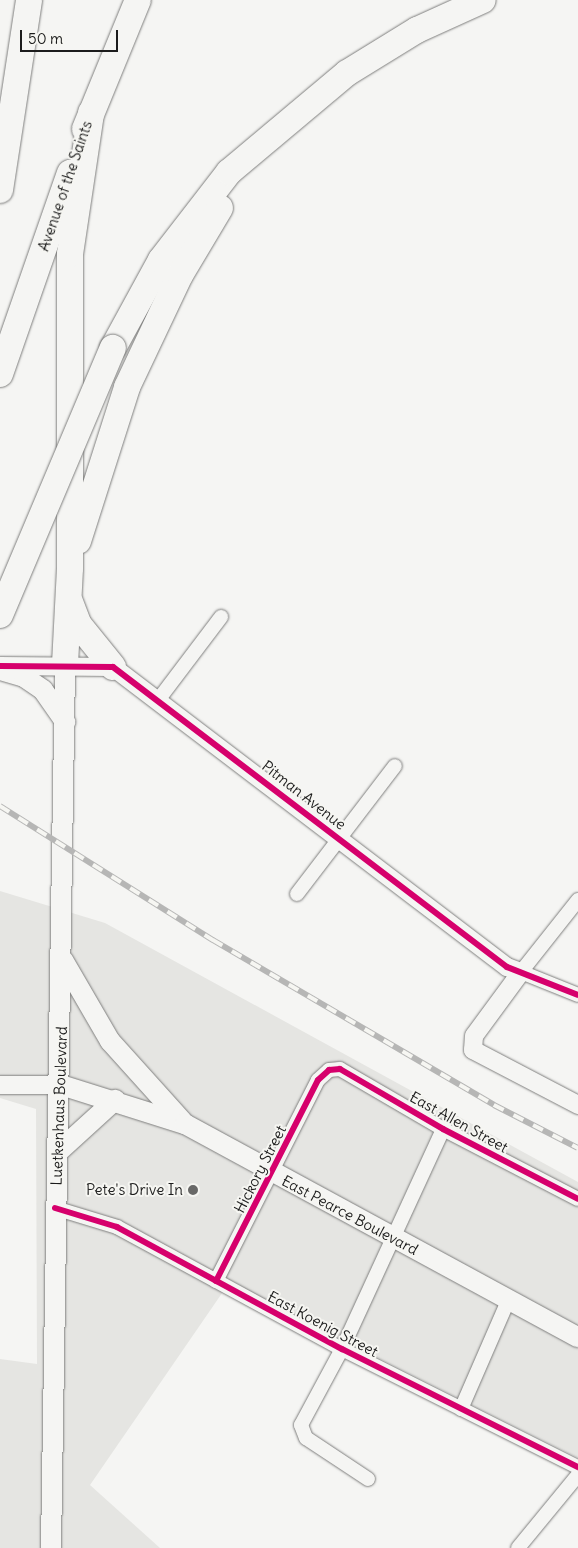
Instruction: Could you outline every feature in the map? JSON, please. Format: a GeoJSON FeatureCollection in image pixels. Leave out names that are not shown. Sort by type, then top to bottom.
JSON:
{"type":"FeatureCollection","features":[{"type":"Feature","properties":{"kind":"highway"},"geometry":{"type":"LineString","coordinates":[[0,190],[12,128],[29,0]]}},
{"type":"Feature","properties":{"kind":"highway","name":"Avenue of the Saints"},"geometry":{"type":"LineString","coordinates":[[0,374],[91,113],[138,0]]}},
{"type":"Feature","properties":{"kind":"highway"},"geometry":{"type":"LineString","coordinates":[[0,614],[113,348],[161,260],[194,215],[230,172],[347,73],[417,30],[483,0]]}},
{"type":"Feature","properties":{"kind":"highway"},"geometry":{"type":"LineString","coordinates":[[65,664],[70,568],[70,254],[91,113]]}},
{"type":"Feature","properties":{"kind":"highway"},"geometry":{"type":"LineString","coordinates":[[0,153],[12,128]]}},
{"type":"Feature","properties":{"kind":"highway"},"geometry":{"type":"LineString","coordinates":[[70,568],[127,387],[176,283],[203,232],[277,131]]}},
{"type":"Feature","properties":{"kind":"highway"},"geometry":{"type":"LineString","coordinates":[[68,599],[80,625],[113,667]]}},
{"type":"Feature","properties":{"kind":"main road","name":"Luetkenhaus Boulevard"},"geometry":{"type":"LineString","coordinates":[[51,1548],[55,1208],[59,1151],[63,960],[65,664]]}},
{"type":"Feature","properties":{"kind":"main road"},"geometry":{"type":"LineString","coordinates":[[0,670],[24,677],[43,690],[65,722]]}},
{"type":"Feature","properties":{"kind":"main road"},"geometry":{"type":"LineString","coordinates":[[63,960],[110,1041],[185,1124]]}},
{"type":"Feature","properties":{"kind":"main road","name":"East Pearce Boulevard"},"geometry":{"type":"LineString","coordinates":[[61,1085],[115,1100],[185,1124],[578,1338]]}},
{"type":"Feature","properties":{"kind":"main road"},"geometry":{"type":"LineString","coordinates":[[59,1151],[115,1100]]}},
{"type":"Feature","properties":{"kind":"street"},"geometry":{"type":"LineString","coordinates":[[159,698],[221,617]]}},
{"type":"Feature","properties":{"kind":"street"},"geometry":{"type":"LineString","coordinates":[[0,666],[65,664],[113,667]]}},
{"type":"Feature","properties":{"kind":"street","name":"Pitman Avenue"},"geometry":{"type":"LineString","coordinates":[[113,667],[159,698],[507,967],[578,995]]}},
{"type":"Feature","properties":{"kind":"street"},"geometry":{"type":"LineString","coordinates":[[297,894],[395,766]]}},
{"type":"Feature","properties":{"kind":"street"},"geometry":{"type":"LineString","coordinates":[[578,900],[521,972],[471,1045],[488,1061],[578,1105]]}},
{"type":"Feature","properties":{"kind":"street","name":"East Allen Street"},"geometry":{"type":"LineString","coordinates":[[329,1070],[340,1069],[443,1130],[578,1199]]}},
{"type":"Feature","properties":{"kind":"street","name":"Hickory Street"},"geometry":{"type":"LineString","coordinates":[[216,1281],[273,1173],[318,1080],[329,1070]]}},
{"type":"Feature","properties":{"kind":"street","name":"East Pearce Boulevard"},"geometry":{"type":"LineString","coordinates":[[0,1085],[61,1085]]}},
{"type":"Feature","properties":{"kind":"street"},"geometry":{"type":"LineString","coordinates":[[368,1479],[306,1438],[301,1425],[342,1349],[390,1236],[443,1130]]}},
{"type":"Feature","properties":{"kind":"street","name":"East Koenig Street"},"geometry":{"type":"LineString","coordinates":[[55,1208],[117,1227],[342,1349],[578,1467]]}},
{"type":"Feature","properties":{"kind":"street"},"geometry":{"type":"LineString","coordinates":[[461,1408],[508,1301]]}},
{"type":"Feature","properties":{"kind":"street"},"geometry":{"type":"LineString","coordinates":[[518,1548],[578,1476]]}},
{"type":"Feature","properties":{"kind":"shaded area"},"geometry":{"type":"Polygon","coordinates":[[[0,891],[105,923],[578,1182],[578,1458],[229,1283],[90,1485],[160,1548],[0,1548],[0,1359],[37,1364],[36,1109],[0,1098],[0,891]]]}},
{"type":"Feature","properties":{"kind":"railway"},"geometry":{"type":"LineString","coordinates":[[0,806],[213,940],[494,1105],[578,1148]]}},
{"type":"Feature","properties":{"kind":"cycle path"},"geometry":{"type":"LineString","coordinates":[[0,666],[113,667],[507,967],[578,995]]}},
{"type":"Feature","properties":{"kind":"cycle path"},"geometry":{"type":"LineString","coordinates":[[216,1281],[318,1080],[329,1070],[340,1069],[443,1129],[578,1199]]}},
{"type":"Feature","properties":{"kind":"cycle path"},"geometry":{"type":"LineString","coordinates":[[55,1208],[117,1227],[342,1349],[578,1467]]}},
{"type":"Feature","properties":{"kind":"place","name":"Pete's Drive In"},"geometry":{"type":"Point","coordinates":[193,1190]}}]}
